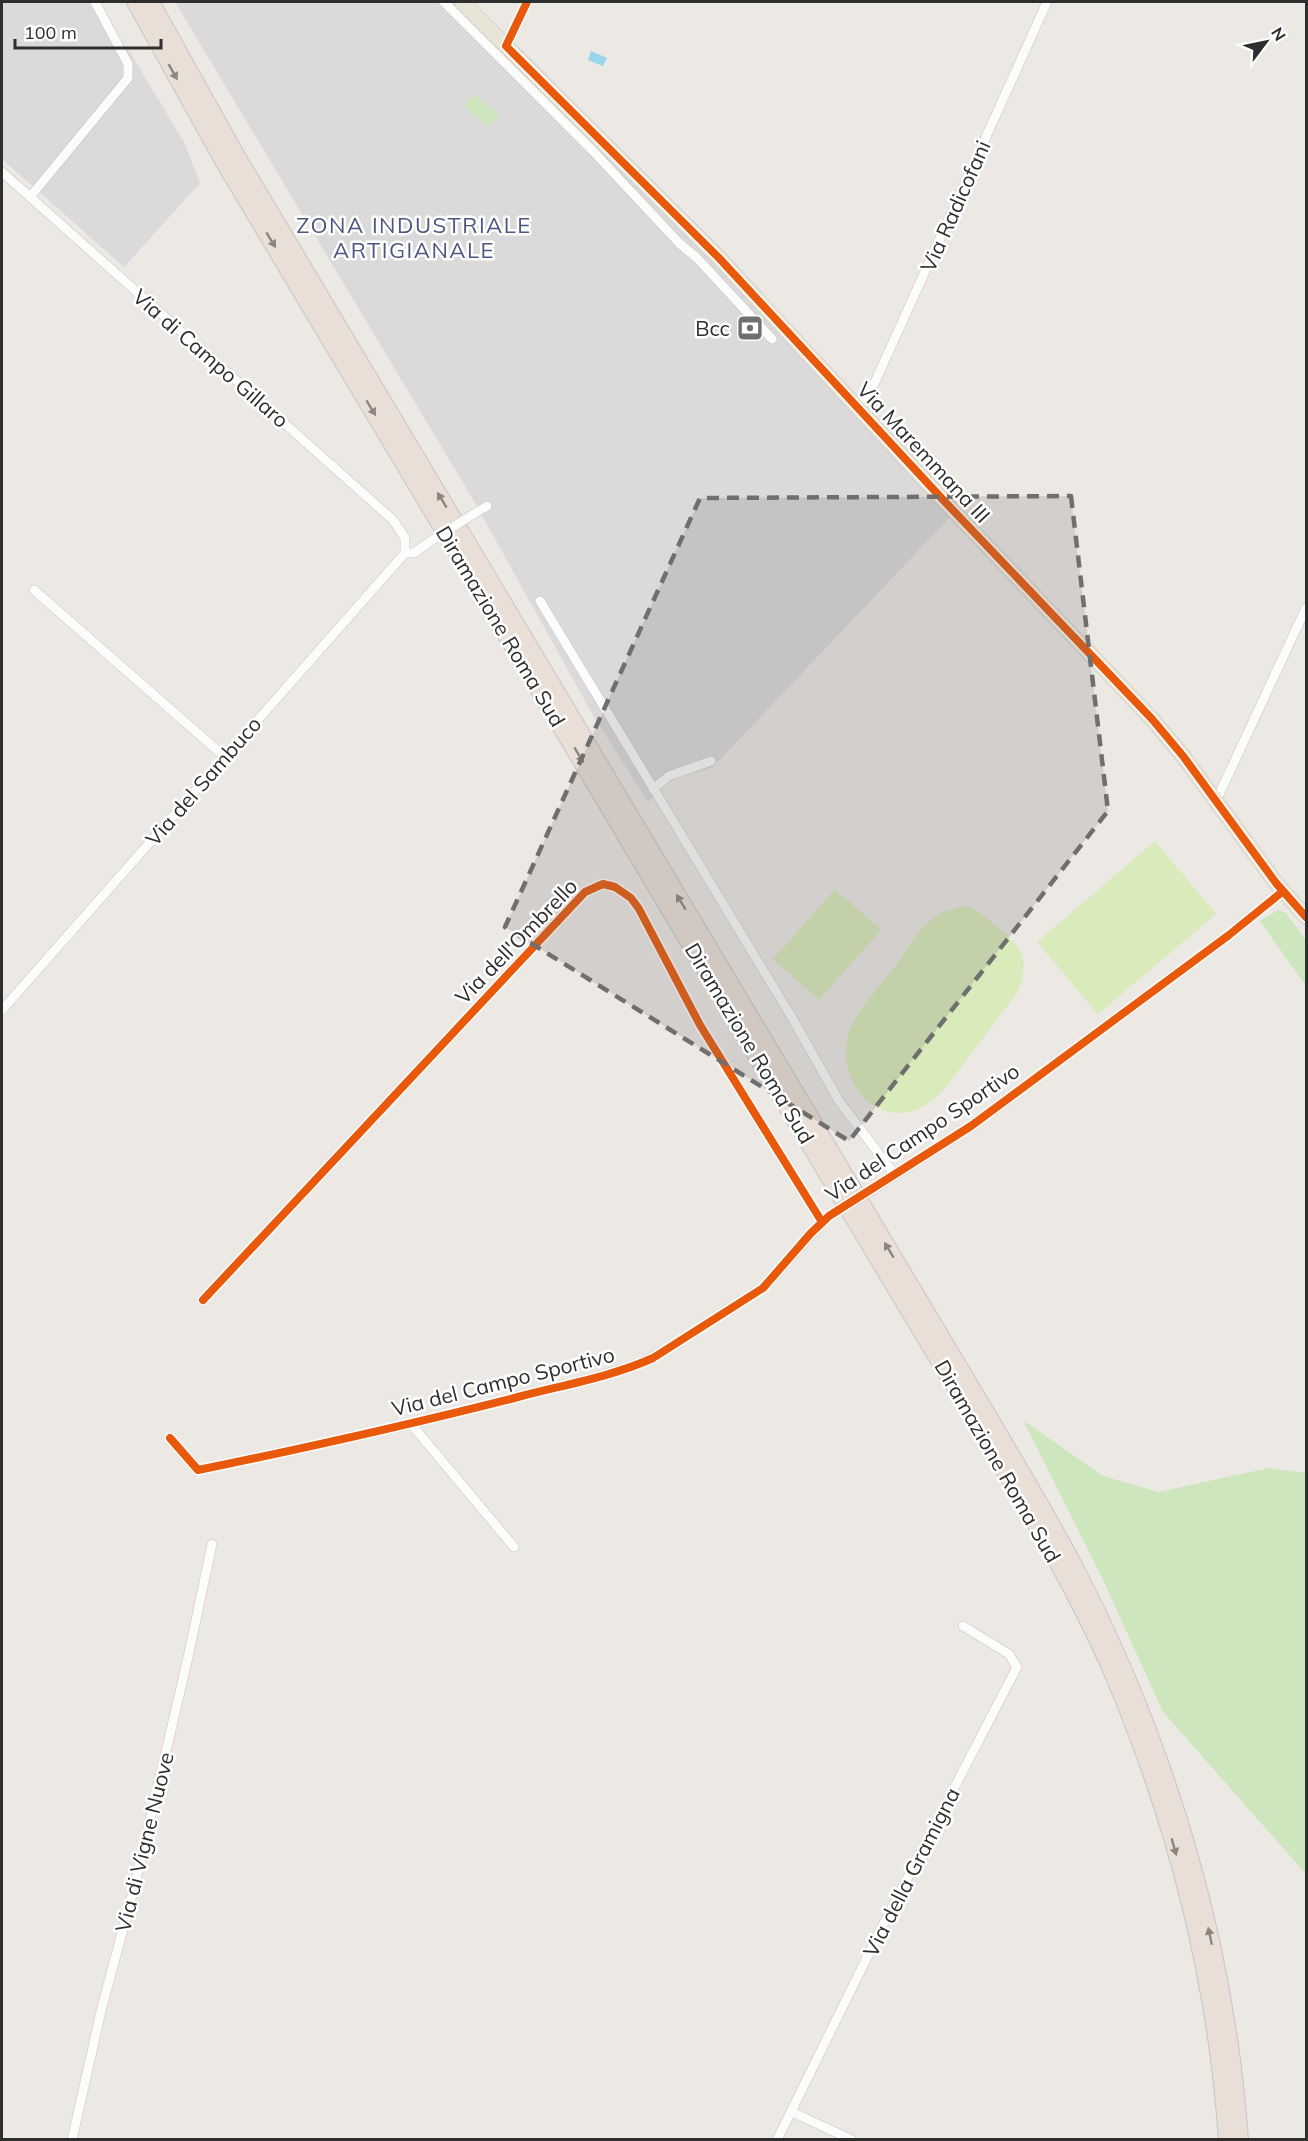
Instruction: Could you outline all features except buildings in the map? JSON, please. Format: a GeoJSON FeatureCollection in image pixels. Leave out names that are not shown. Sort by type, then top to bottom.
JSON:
{"type":"FeatureCollection","features":[{"type":"Feature","properties":{"kind":"highway","name":"Diramazione Roma Sud"},"geometry":{"type":"LineString","coordinates":[[135,2],[224,161],[918,1324],[1068,1581],[1098,1642],[1137,1734],[1174,1846],[1209,1996],[1227,2139]]}},
{"type":"Feature","properties":{"kind":"highway","name":"Diramazione Roma Sud"},"geometry":{"type":"LineString","coordinates":[[152,2],[241,163],[995,1427],[1080,1576],[1149,1732],[1191,1859],[1210,1935],[1222,1998],[1232,2061],[1240,2139]]}},
{"type":"Feature","properties":{"kind":"main road","name":"Via Maremmana III"},"geometry":{"type":"LineString","coordinates":[[462,2],[719,258],[1152,719],[1287,898],[1306,917]]}},
{"type":"Feature","properties":{"kind":"main road","name":"Via Maremmana III"},"geometry":{"type":"LineString","coordinates":[[1287,898],[1306,911]]}},
{"type":"Feature","properties":{"kind":"street"},"geometry":{"type":"LineString","coordinates":[[30,197],[128,78],[128,64],[95,2]]}},
{"type":"Feature","properties":{"kind":"street"},"geometry":{"type":"LineString","coordinates":[[444,2],[592,150],[772,339]]}},
{"type":"Feature","properties":{"kind":"street"},"geometry":{"type":"LineString","coordinates":[[506,46],[527,2]]}},
{"type":"Feature","properties":{"kind":"street","name":"Via Radicofani"},"geometry":{"type":"LineString","coordinates":[[857,407],[875,382],[1047,2]]}},
{"type":"Feature","properties":{"kind":"street","name":"Via di Campo Gillaro"},"geometry":{"type":"LineString","coordinates":[[2,172],[393,520],[405,538],[405,553]]}},
{"type":"Feature","properties":{"kind":"street"},"geometry":{"type":"LineString","coordinates":[[405,553],[414,553],[487,506]]}},
{"type":"Feature","properties":{"kind":"street","name":"Via del Sambuco"},"geometry":{"type":"LineString","coordinates":[[2,1010],[405,553]]}},
{"type":"Feature","properties":{"kind":"street"},"geometry":{"type":"LineString","coordinates":[[34,590],[225,757]]}},
{"type":"Feature","properties":{"kind":"street"},"geometry":{"type":"LineString","coordinates":[[540,601],[795,1021],[839,1101],[895,1175]]}},
{"type":"Feature","properties":{"kind":"street"},"geometry":{"type":"LineString","coordinates":[[1216,801],[1306,608]]}},
{"type":"Feature","properties":{"kind":"street"},"geometry":{"type":"LineString","coordinates":[[653,789],[669,776],[711,761]]}},
{"type":"Feature","properties":{"kind":"street","name":"Via dell'Ombrello"},"geometry":{"type":"LineString","coordinates":[[203,1300],[585,892],[594,886],[603,884],[623,891],[639,909],[700,1025],[825,1219]]}},
{"type":"Feature","properties":{"kind":"street","name":"Via del Campo Sportivo"},"geometry":{"type":"LineString","coordinates":[[170,1438],[198,1470],[411,1424],[588,1379],[653,1358],[763,1288],[825,1219],[971,1126],[1229,935],[1287,898]]}},
{"type":"Feature","properties":{"kind":"street"},"geometry":{"type":"LineString","coordinates":[[411,1424],[514,1547]]}},
{"type":"Feature","properties":{"kind":"street","name":"Via di Vigne Nuove"},"geometry":{"type":"LineString","coordinates":[[72,2139],[101,2011],[135,1884],[212,1544]]}},
{"type":"Feature","properties":{"kind":"street","name":"Via della Gramigna"},"geometry":{"type":"LineString","coordinates":[[777,2139],[883,1925],[1017,1667],[1009,1654],[963,1626]]}},
{"type":"Feature","properties":{"kind":"street"},"geometry":{"type":"LineString","coordinates":[[792,2112],[852,2139]]}},
{"type":"Feature","properties":{"kind":"highlighted area"},"geometry":{"type":"Polygon","coordinates":[[[1071,496],[1108,811],[849,1141],[505,927],[700,498],[1071,496]]]}},
{"type":"Feature","properties":{"kind":"shaded area"},"geometry":{"type":"Polygon","coordinates":[[[2,2],[91,2],[131,54],[184,142],[200,183],[124,267],[2,159],[2,2]]]}},
{"type":"Feature","properties":{"kind":"shaded area"},"geometry":{"type":"Polygon","coordinates":[[[175,2],[454,2],[694,243],[952,515],[713,767],[681,776],[666,784],[648,802],[594,717],[474,501],[175,2]]]}},
{"type":"Feature","properties":{"kind":"green space"},"geometry":{"type":"Polygon","coordinates":[[[475,94],[499,114],[489,127],[464,106],[475,94]]]}},
{"type":"Feature","properties":{"kind":"green space"},"geometry":{"type":"Polygon","coordinates":[[[1155,841],[1216,914],[1098,1014],[1037,942],[1155,841]]]}},
{"type":"Feature","properties":{"kind":"green space"},"geometry":{"type":"Polygon","coordinates":[[[835,889],[881,930],[819,1000],[773,959],[835,889]]]}},
{"type":"Feature","properties":{"kind":"green space"},"geometry":{"type":"Polygon","coordinates":[[[966,906],[984,916],[1017,947],[1021,954],[1024,971],[1017,993],[936,1097],[926,1105],[907,1112],[888,1112],[878,1108],[860,1093],[849,1073],[846,1048],[851,1028],[868,1000],[922,928],[940,914],[966,906]]]}},
{"type":"Feature","properties":{"kind":"green space"},"geometry":{"type":"Polygon","coordinates":[[[1278,910],[1286,913],[1306,940],[1306,986],[1260,921],[1278,910]]]}},
{"type":"Feature","properties":{"kind":"green space"},"geometry":{"type":"Polygon","coordinates":[[[1023,1420],[1103,1476],[1158,1492],[1269,1468],[1306,1473],[1306,1874],[1163,1712],[1105,1584],[1023,1420]]]}},
{"type":"Feature","properties":{"kind":"water"},"geometry":{"type":"Polygon","coordinates":[[[591,51],[607,58],[603,66],[588,60],[591,51]]]}},
{"type":"Feature","properties":{"kind":"cycle path"},"geometry":{"type":"LineString","coordinates":[[527,2],[506,46],[719,258],[946,503],[1152,719],[1183,756],[1276,883],[1306,917]]}},
{"type":"Feature","properties":{"kind":"cycle path"},"geometry":{"type":"LineString","coordinates":[[203,1300],[585,892],[603,884],[615,887],[631,898],[639,909],[700,1025],[822,1222]]}},
{"type":"Feature","properties":{"kind":"cycle path"},"geometry":{"type":"LineString","coordinates":[[170,1438],[198,1470],[358,1435],[604,1376],[653,1358],[763,1288],[829,1216],[971,1126],[1229,935],[1282,892]]}},
{"type":"Feature","properties":{"kind":"place","name":"Bcc"},"geometry":{"type":"Point","coordinates":[750,328]}},
{"type":"Feature","properties":{"kind":"district","name":"ZONA INDUSTRIALE ARTIGIANALE"},"geometry":{"type":"Point","coordinates":[414,238]}}]}
